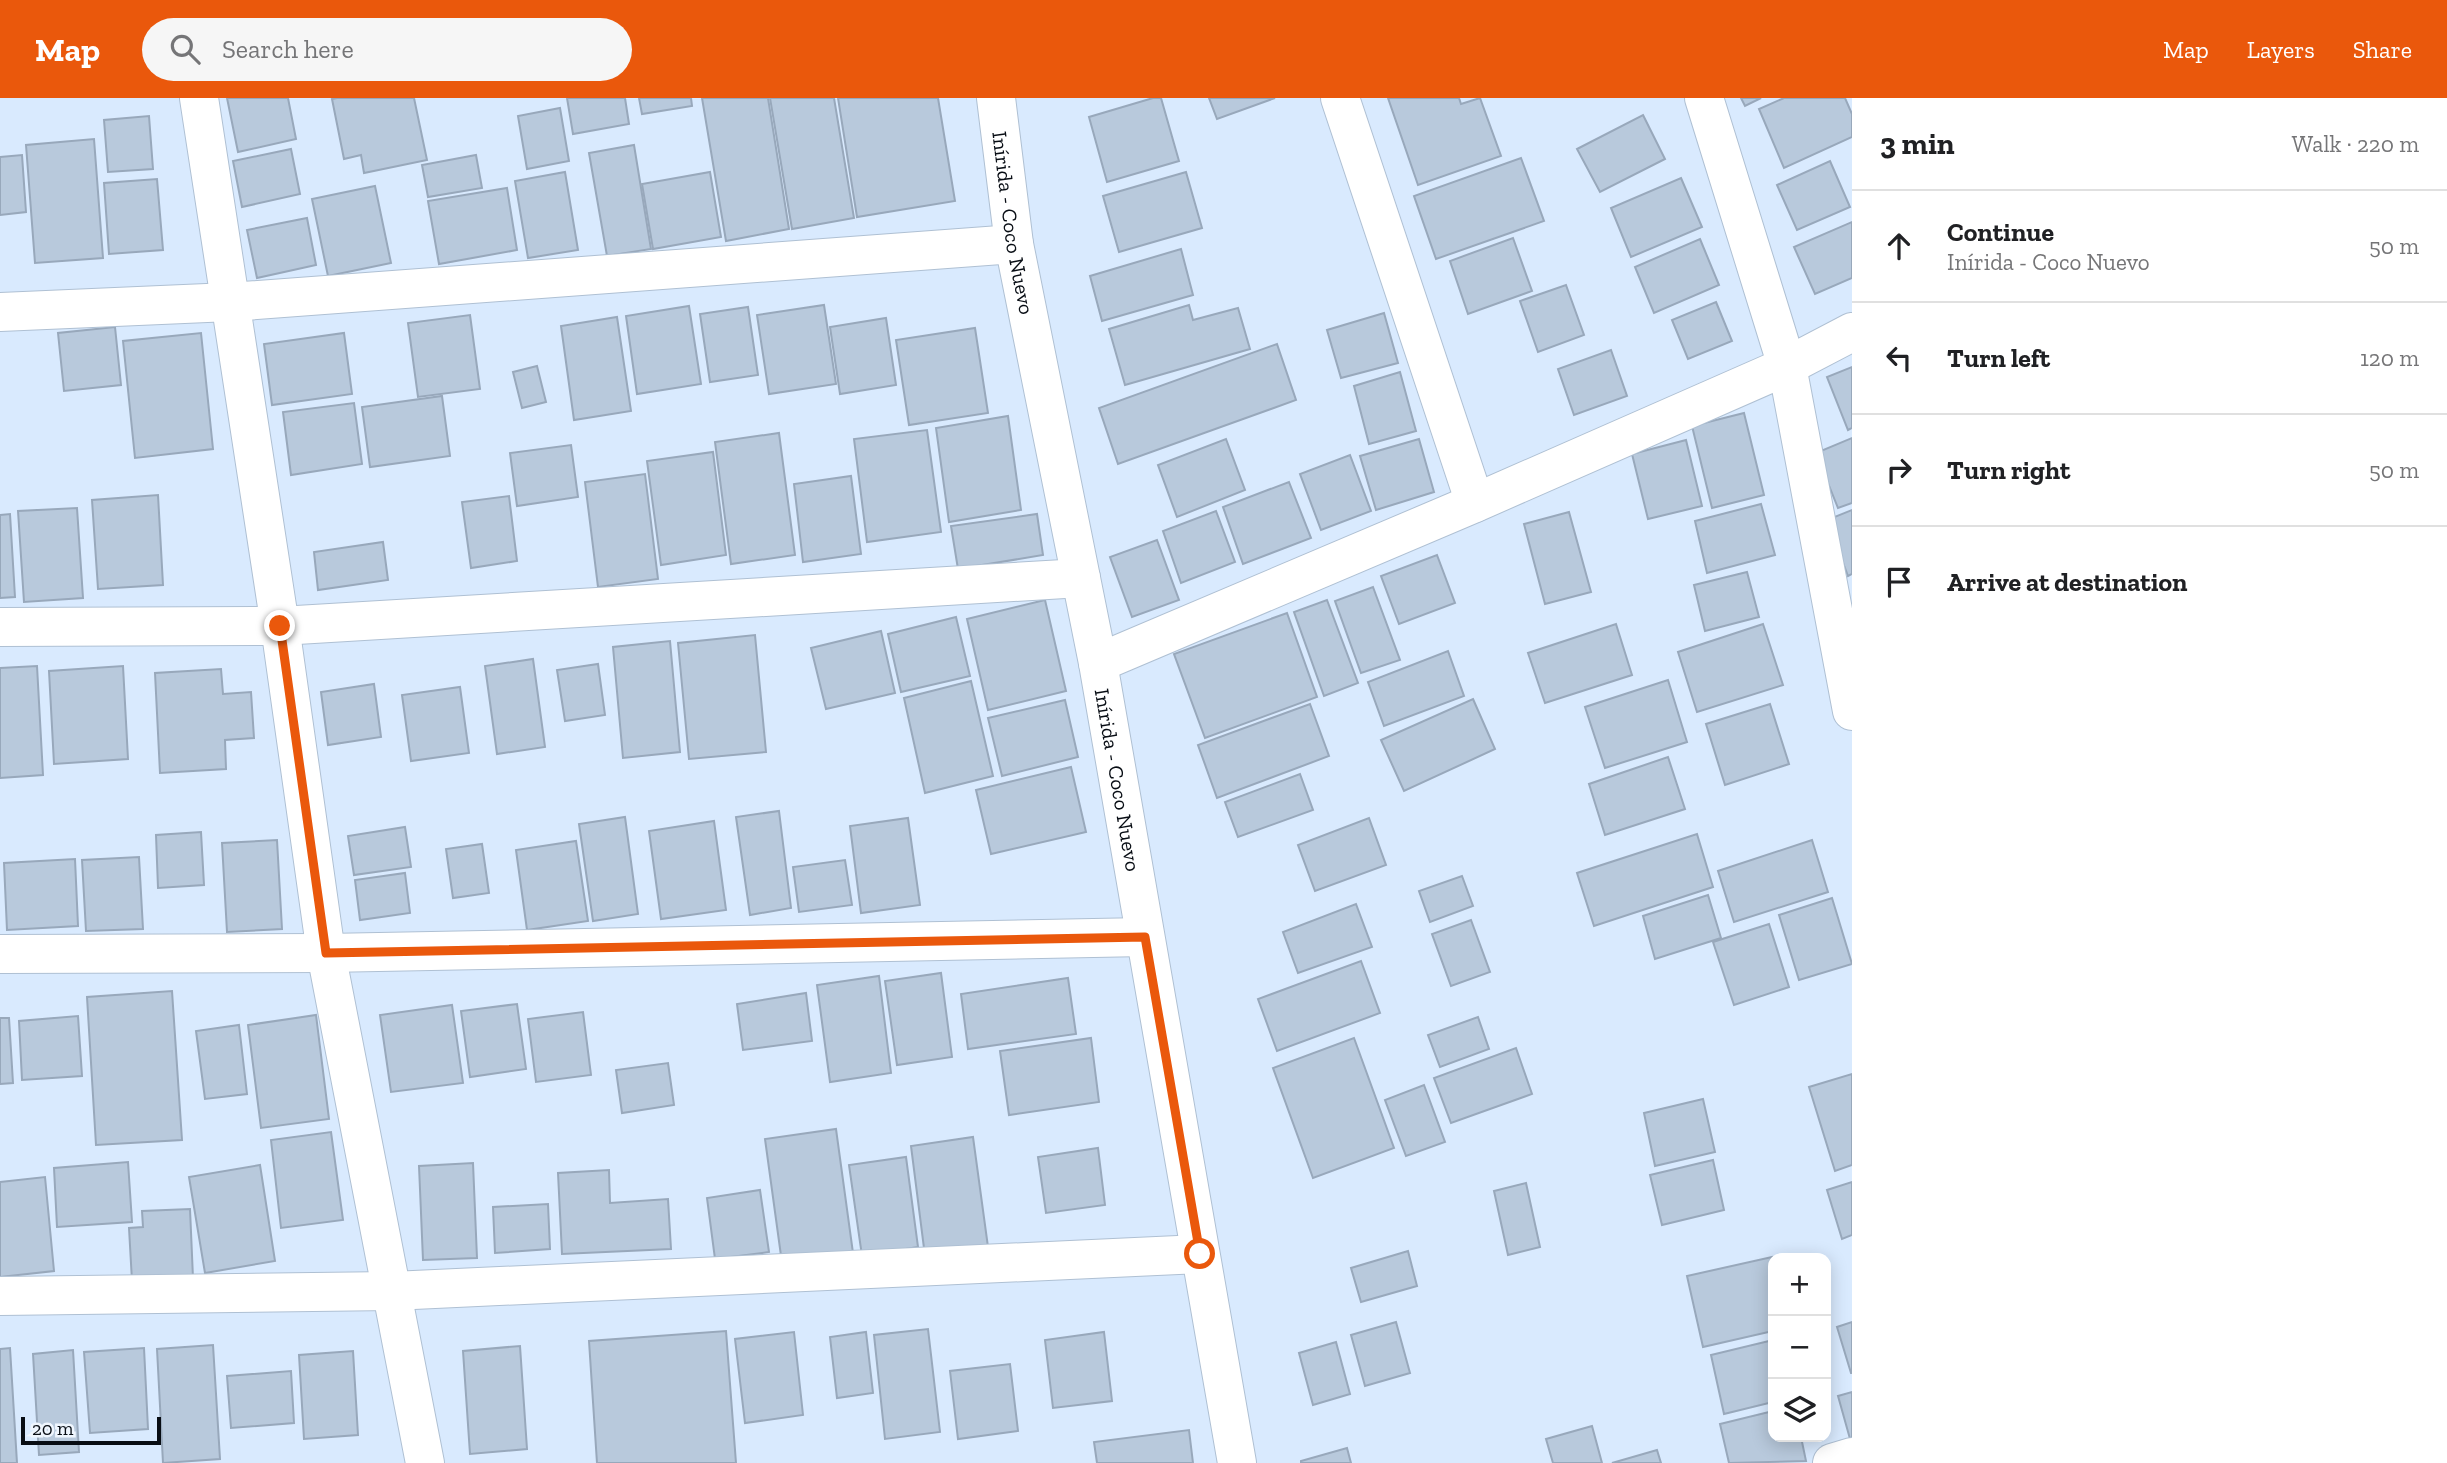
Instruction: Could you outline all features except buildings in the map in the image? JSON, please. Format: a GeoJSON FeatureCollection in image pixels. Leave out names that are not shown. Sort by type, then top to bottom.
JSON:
{"type":"FeatureCollection","features":[{"type":"Feature","properties":{"kind":"street"},"geometry":{"type":"LineString","coordinates":[[199,98],[280,626],[326,953],[425,1463]]}},
{"type":"Feature","properties":{"kind":"street","name":"Inírida - Coco Nuevo"},"geometry":{"type":"LineString","coordinates":[[996,98],[1014,244],[1098,663],[1237,1463]]}},
{"type":"Feature","properties":{"kind":"street"},"geometry":{"type":"LineString","coordinates":[[1340,98],[1475,503]]}},
{"type":"Feature","properties":{"kind":"street"},"geometry":{"type":"LineString","coordinates":[[1704,98],[1787,366],[1852,711]]}},
{"type":"Feature","properties":{"kind":"street"},"geometry":{"type":"LineString","coordinates":[[0,312],[230,302],[1014,244]]}},
{"type":"Feature","properties":{"kind":"street"},"geometry":{"type":"LineString","coordinates":[[1098,663],[1475,503],[1787,366],[1852,332]]}},
{"type":"Feature","properties":{"kind":"street"},"geometry":{"type":"LineString","coordinates":[[0,627],[280,626],[1081,578]]}},
{"type":"Feature","properties":{"kind":"street"},"geometry":{"type":"LineString","coordinates":[[0,954],[326,953],[1145,937]]}},
{"type":"Feature","properties":{"kind":"street"},"geometry":{"type":"LineString","coordinates":[[0,1296],[392,1291],[1200,1254]]}},
{"type":"Feature","properties":{"kind":"street"},"geometry":{"type":"LineString","coordinates":[[1832,1463],[1852,1458]]}},
{"type":"Feature","properties":{"kind":"route"},"geometry":{"type":"LineString","coordinates":[[280,626],[326,953],[1145,937],[1200,1254]]}}]}
